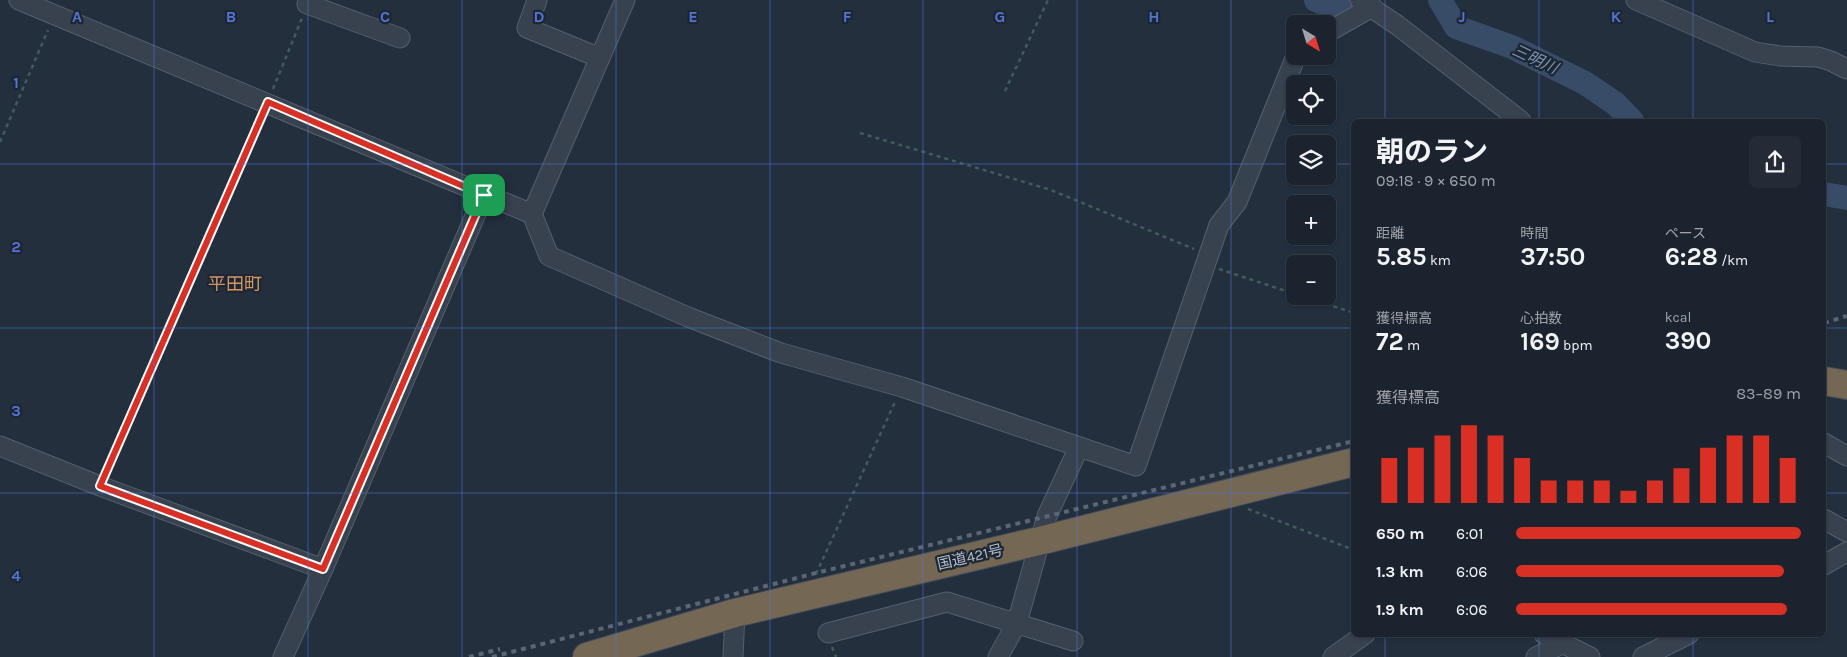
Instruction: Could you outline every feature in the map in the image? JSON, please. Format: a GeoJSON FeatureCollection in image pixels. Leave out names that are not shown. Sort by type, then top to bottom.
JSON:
{"type":"FeatureCollection","features":[{"type":"Feature","properties":{"kind":"highway"},"geometry":{"type":"LineString","coordinates":[[1826,381],[1847,385]]}},
{"type":"Feature","properties":{"kind":"highway","name":"国道421号"},"geometry":{"type":"LineString","coordinates":[[587,657],[735,613],[1039,541],[1351,463]]}},
{"type":"Feature","properties":{"kind":"street"},"geometry":{"type":"LineString","coordinates":[[19,0],[268,102],[532,214]]}},
{"type":"Feature","properties":{"kind":"street"},"geometry":{"type":"LineString","coordinates":[[537,0],[527,28],[600,58]]}},
{"type":"Feature","properties":{"kind":"street"},"geometry":{"type":"LineString","coordinates":[[625,0],[532,214],[549,256],[688,317],[781,353],[902,386],[1136,466],[1219,225],[1237,202],[1292,65]]}},
{"type":"Feature","properties":{"kind":"street"},"geometry":{"type":"LineString","coordinates":[[1636,0],[1755,52],[1780,56],[1818,57],[1847,69]]}},
{"type":"Feature","properties":{"kind":"street"},"geometry":{"type":"LineString","coordinates":[[1336,26],[1366,3],[1494,98],[1519,119]]}},
{"type":"Feature","properties":{"kind":"street"},"geometry":{"type":"LineString","coordinates":[[307,4],[400,38]]}},
{"type":"Feature","properties":{"kind":"street"},"geometry":{"type":"LineString","coordinates":[[283,657],[323,569],[484,195]]}},
{"type":"Feature","properties":{"kind":"street"},"geometry":{"type":"LineString","coordinates":[[1826,444],[1847,456]]}},
{"type":"Feature","properties":{"kind":"street"},"geometry":{"type":"LineString","coordinates":[[0,446],[100,486],[323,569]]}},
{"type":"Feature","properties":{"kind":"street"},"geometry":{"type":"LineString","coordinates":[[998,657],[1017,623],[1047,516],[1079,447]]}},
{"type":"Feature","properties":{"kind":"street"},"geometry":{"type":"LineString","coordinates":[[1826,521],[1847,532]]}},
{"type":"Feature","properties":{"kind":"street"},"geometry":{"type":"LineString","coordinates":[[1826,564],[1847,552]]}},
{"type":"Feature","properties":{"kind":"street"},"geometry":{"type":"LineString","coordinates":[[828,633],[948,602],[1074,641]]}},
{"type":"Feature","properties":{"kind":"street"},"geometry":{"type":"LineString","coordinates":[[733,657],[735,613]]}},
{"type":"Feature","properties":{"kind":"street"},"geometry":{"type":"LineString","coordinates":[[1334,657],[1361,637]]}},
{"type":"Feature","properties":{"kind":"street"},"geometry":{"type":"LineString","coordinates":[[1550,637],[1590,657]]}},
{"type":"Feature","properties":{"kind":"street"},"geometry":{"type":"LineString","coordinates":[[1643,657],[1683,637]]}},
{"type":"Feature","properties":{"kind":"street"},"geometry":{"type":"LineString","coordinates":[[1536,657],[1563,643]]}},
{"type":"Feature","properties":{"kind":"path"},"geometry":{"type":"LineString","coordinates":[[1005,91],[1048,0]]}},
{"type":"Feature","properties":{"kind":"path"},"geometry":{"type":"LineString","coordinates":[[100,486],[268,102],[307,4]]}},
{"type":"Feature","properties":{"kind":"path"},"geometry":{"type":"LineString","coordinates":[[0,142],[54,14]]}},
{"type":"Feature","properties":{"kind":"path"},"geometry":{"type":"LineString","coordinates":[[860,134],[1051,190],[1207,259],[1286,290]]}},
{"type":"Feature","properties":{"kind":"path"},"geometry":{"type":"LineString","coordinates":[[1330,305],[1351,312]]}},
{"type":"Feature","properties":{"kind":"path"},"geometry":{"type":"LineString","coordinates":[[816,573],[902,386]]}},
{"type":"Feature","properties":{"kind":"path"},"geometry":{"type":"LineString","coordinates":[[1214,496],[1351,549]]}},
{"type":"Feature","properties":{"kind":"waterway"},"geometry":{"type":"LineString","coordinates":[[1316,0],[1339,10],[1354,0]]}},
{"type":"Feature","properties":{"kind":"waterway","name":"三明川"},"geometry":{"type":"LineString","coordinates":[[1440,0],[1456,27],[1512,47],[1585,83],[1616,104],[1630,119]]}},
{"type":"Feature","properties":{"kind":"waterway","name":"三明川"},"geometry":{"type":"LineString","coordinates":[[1826,194],[1847,198]]}},
{"type":"Feature","properties":{"kind":"railway"},"geometry":{"type":"LineString","coordinates":[[1826,322],[1847,316]]}},
{"type":"Feature","properties":{"kind":"railway"},"geometry":{"type":"LineString","coordinates":[[492,657],[816,573],[1351,442]]}},
{"type":"Feature","properties":{"kind":"railway"},"geometry":{"type":"LineString","coordinates":[[469,657],[500,649]]}},
{"type":"Feature","properties":{"kind":"district","name":"平田町"},"geometry":{"type":"Point","coordinates":[235,284]}},
{"type":"Feature","properties":{"kind":"route"},"geometry":{"type":"LineString","coordinates":[[268,102],[484,195],[323,569],[100,486],[268,102]]}}]}
